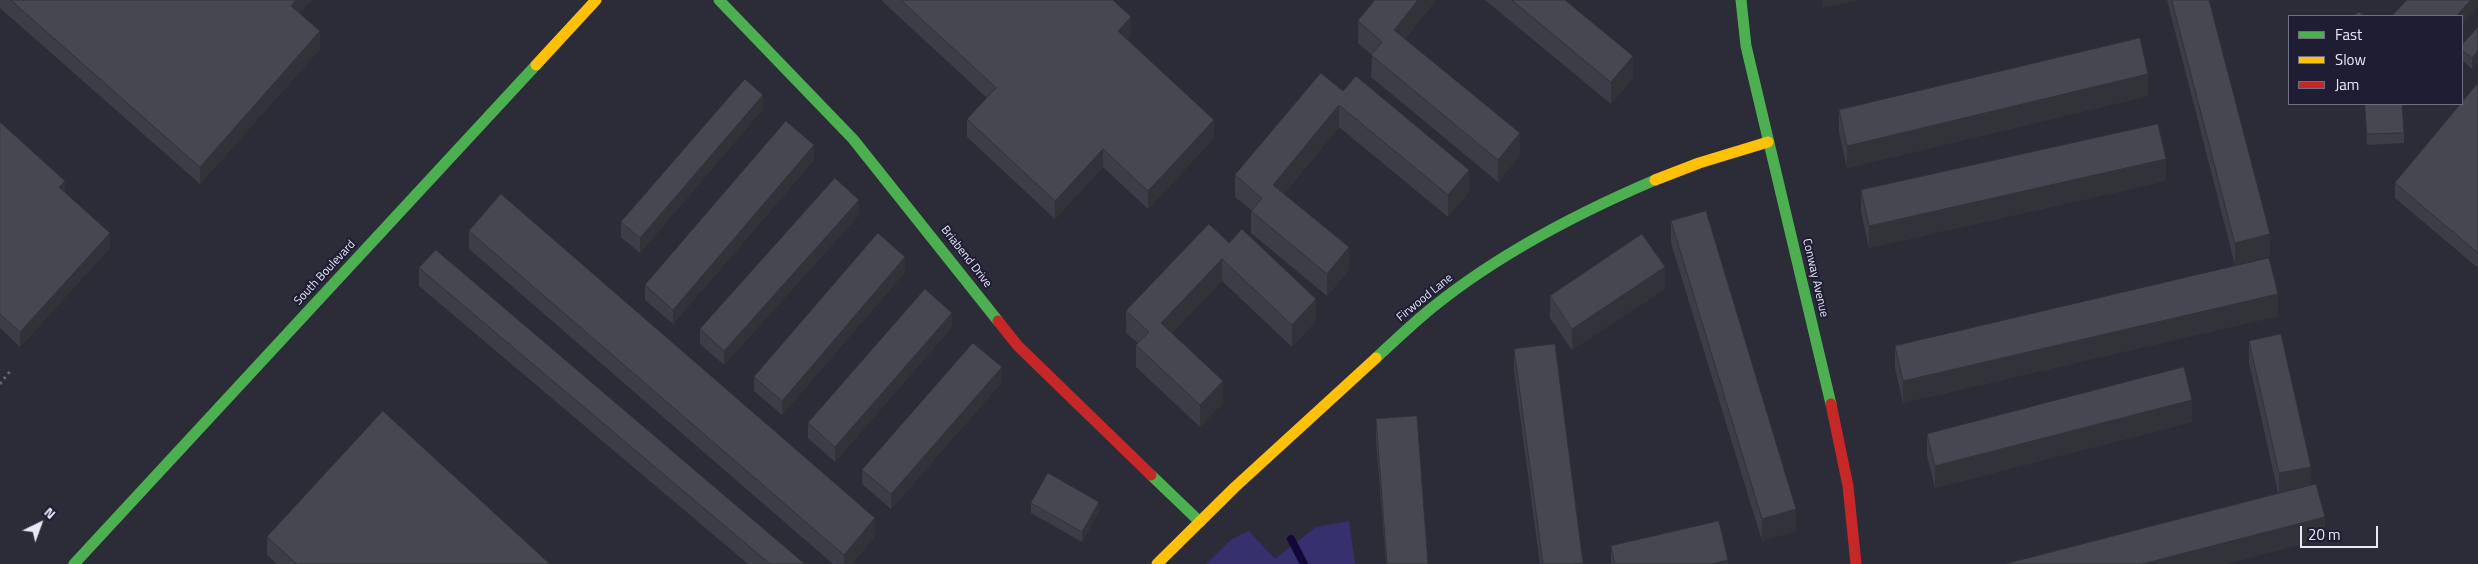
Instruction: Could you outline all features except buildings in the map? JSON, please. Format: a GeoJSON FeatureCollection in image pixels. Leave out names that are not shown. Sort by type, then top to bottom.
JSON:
{"type":"FeatureCollection","features":[{"type":"Feature","properties":{"kind":"street","name":"South Boulevard"},"geometry":{"type":"LineString","coordinates":[[74,564],[596,0]]}},
{"type":"Feature","properties":{"kind":"street","name":"Briabend Drive"},"geometry":{"type":"LineString","coordinates":[[719,0],[778,58],[853,139],[1018,346],[1200,522]]}},
{"type":"Feature","properties":{"kind":"street","name":"Conway Avenue"},"geometry":{"type":"LineString","coordinates":[[1741,0],[1746,46],[1841,447],[1848,486],[1856,564]]}},
{"type":"Feature","properties":{"kind":"street","name":"Firwood Lane"},"geometry":{"type":"LineString","coordinates":[[1157,564],[1422,316],[1511,253],[1589,209],[1661,177],[1768,142]]}},
{"type":"Feature","properties":{"kind":"path"},"geometry":{"type":"LineString","coordinates":[[0,384],[12,370]]}},
{"type":"Feature","properties":{"kind":"shaded area"},"geometry":{"type":"Polygon","coordinates":[[[1349,521],[1355,564],[1206,564],[1232,539],[1249,531],[1275,559],[1316,527],[1349,521]]]}},
{"type":"Feature","properties":{"kind":"waterway"},"geometry":{"type":"LineString","coordinates":[[1291,539],[1304,564]]}},
{"type":"Feature","properties":{"kind":"traffic: fast"},"geometry":{"type":"LineString","coordinates":[[719,0],[853,139],[998,321]]}},
{"type":"Feature","properties":{"kind":"traffic: fast"},"geometry":{"type":"LineString","coordinates":[[1741,0],[1746,46],[1831,404]]}},
{"type":"Feature","properties":{"kind":"traffic: fast"},"geometry":{"type":"LineString","coordinates":[[74,564],[536,65]]}},
{"type":"Feature","properties":{"kind":"traffic: fast"},"geometry":{"type":"LineString","coordinates":[[1376,358],[1421,317],[1475,276],[1504,257],[1563,223],[1655,180]]}},
{"type":"Feature","properties":{"kind":"traffic: fast"},"geometry":{"type":"LineString","coordinates":[[1151,475],[1200,522]]}},
{"type":"Feature","properties":{"kind":"traffic: slow"},"geometry":{"type":"LineString","coordinates":[[536,65],[596,0]]}},
{"type":"Feature","properties":{"kind":"traffic: slow"},"geometry":{"type":"LineString","coordinates":[[1655,180],[1699,163],[1768,142]]}},
{"type":"Feature","properties":{"kind":"traffic: slow"},"geometry":{"type":"LineString","coordinates":[[1157,564],[1235,487],[1376,358]]}},
{"type":"Feature","properties":{"kind":"traffic: jam"},"geometry":{"type":"LineString","coordinates":[[998,321],[1018,346],[1151,475]]}},
{"type":"Feature","properties":{"kind":"traffic: jam"},"geometry":{"type":"LineString","coordinates":[[1831,404],[1848,486],[1856,564]]}}]}
